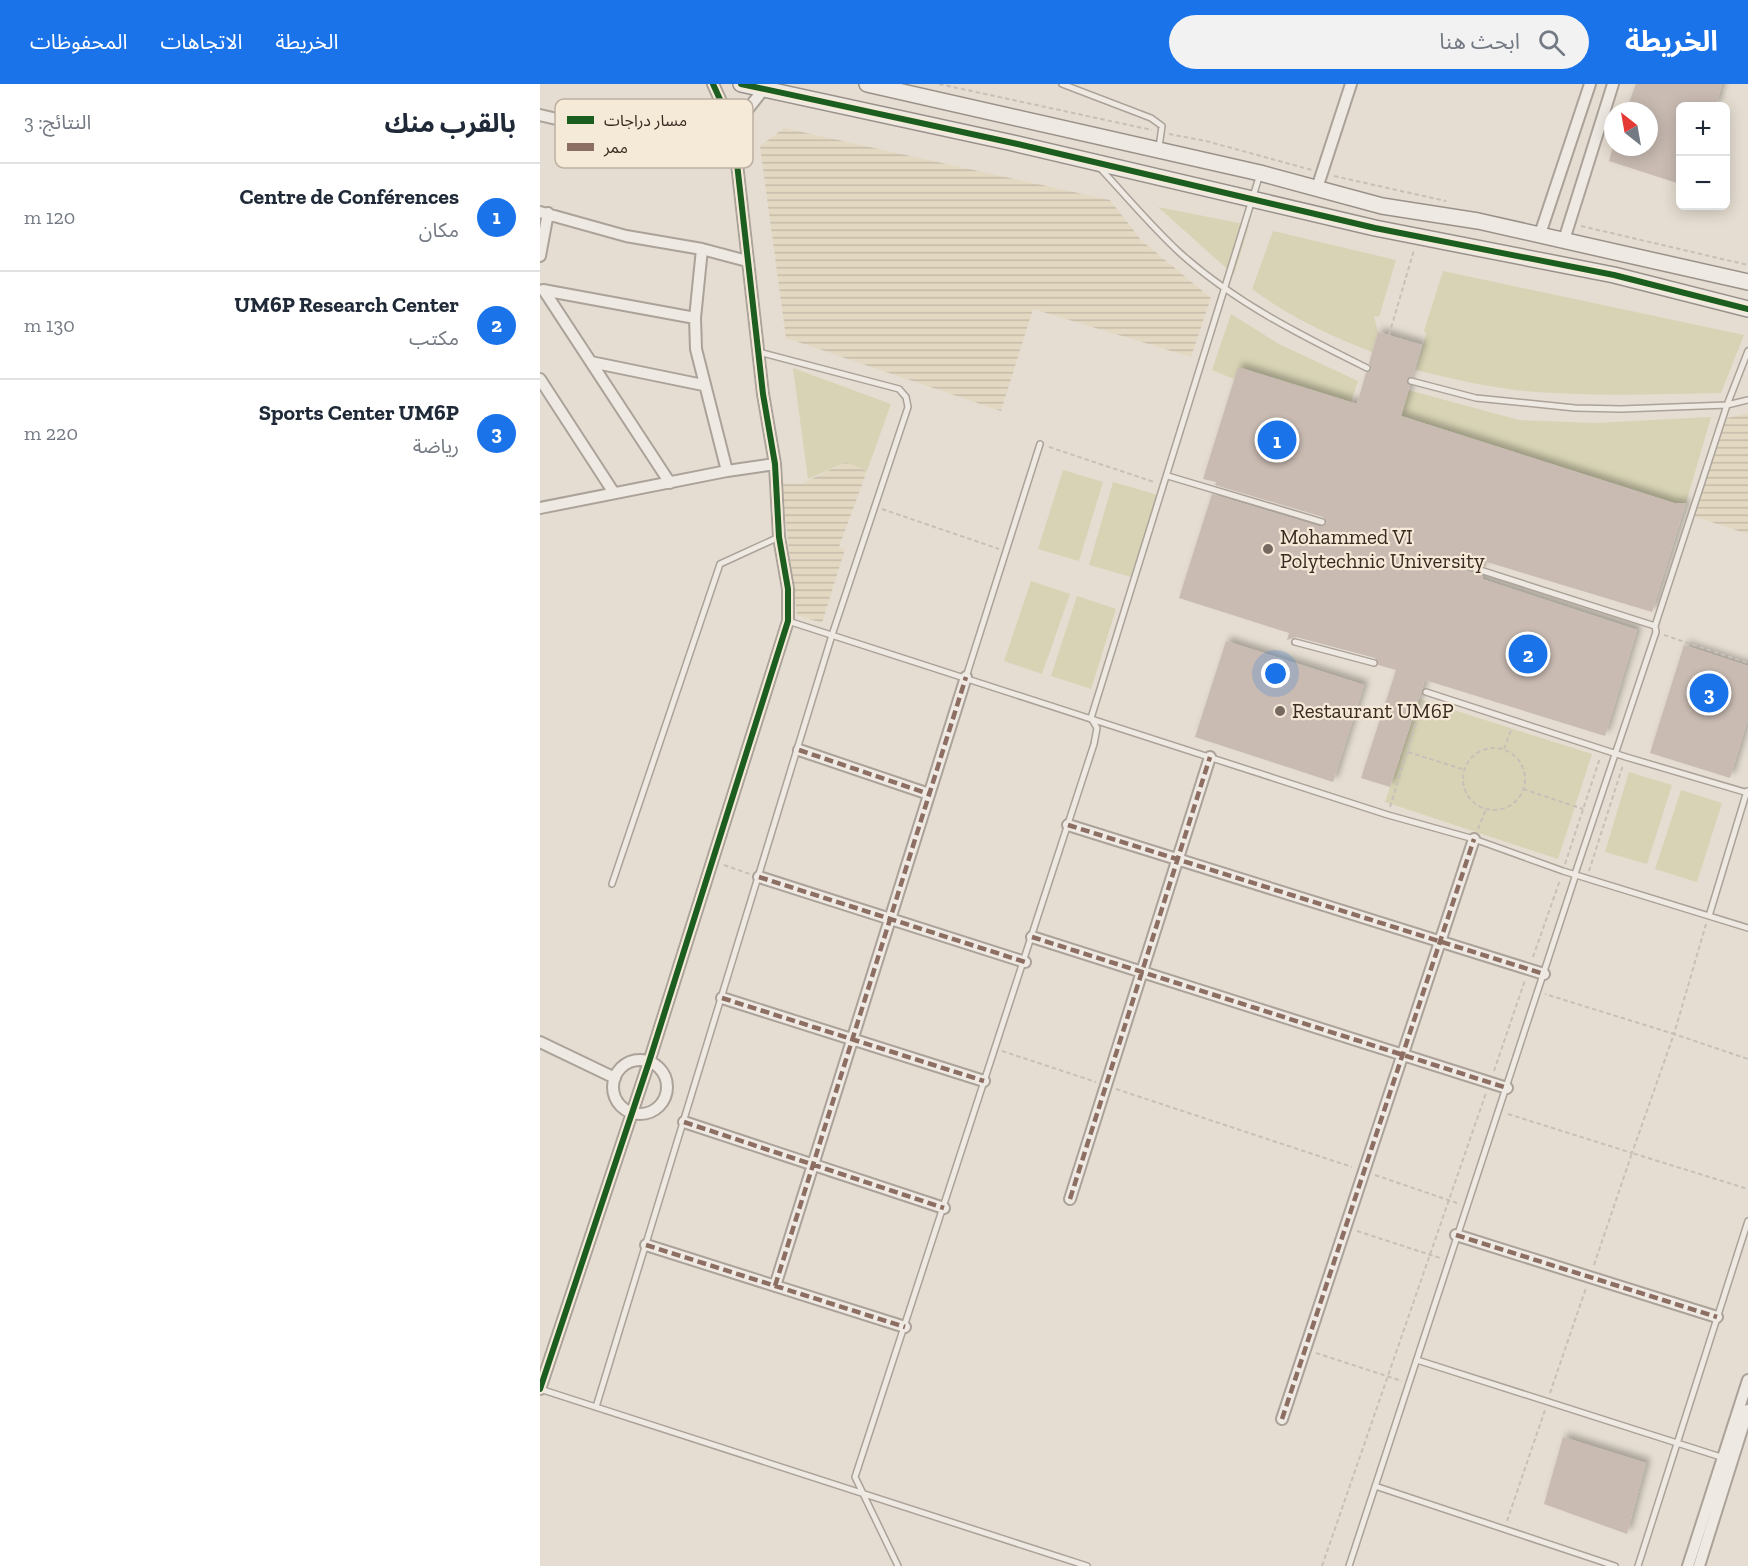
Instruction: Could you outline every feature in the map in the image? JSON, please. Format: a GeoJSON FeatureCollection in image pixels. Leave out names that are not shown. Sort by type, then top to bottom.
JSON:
{"type":"FeatureCollection","features":[{"type":"Feature","properties":{"kind":"street"},"geometry":{"type":"LineString","coordinates":[[713,84],[720,99]]}},
{"type":"Feature","properties":{"kind":"street"},"geometry":{"type":"LineString","coordinates":[[741,84],[1013,143],[1097,165],[1418,236],[1614,275],[1748,309]]}},
{"type":"Feature","properties":{"kind":"street"},"geometry":{"type":"LineString","coordinates":[[867,84],[1260,172],[1320,180],[1382,206],[1478,221],[1748,282]]}},
{"type":"Feature","properties":{"kind":"street"},"geometry":{"type":"LineString","coordinates":[[1320,180],[1351,84]]}},
{"type":"Feature","properties":{"kind":"street"},"geometry":{"type":"LineString","coordinates":[[1540,234],[1590,84]]}},
{"type":"Feature","properties":{"kind":"street"},"geometry":{"type":"LineString","coordinates":[[1564,240],[1613,84]]}},
{"type":"Feature","properties":{"kind":"street"},"geometry":{"type":"LineString","coordinates":[[753,103],[763,90]]}},
{"type":"Feature","properties":{"kind":"street"},"geometry":{"type":"LineString","coordinates":[[540,115],[555,118]]}},
{"type":"Feature","properties":{"kind":"street"},"geometry":{"type":"LineString","coordinates":[[540,1389],[649,1062],[713,861],[735,783],[788,621],[788,589],[779,537],[775,465],[747,261],[739,168]]}},
{"type":"Feature","properties":{"kind":"street"},"geometry":{"type":"LineString","coordinates":[[540,256],[544,213],[626,236],[702,249],[747,261]]}},
{"type":"Feature","properties":{"kind":"street"},"geometry":{"type":"LineString","coordinates":[[702,249],[695,318],[696,349],[703,385],[727,471]]}},
{"type":"Feature","properties":{"kind":"street"},"geometry":{"type":"LineString","coordinates":[[542,290],[695,318]]}},
{"type":"Feature","properties":{"kind":"street"},"geometry":{"type":"LineString","coordinates":[[542,290],[670,483]]}},
{"type":"Feature","properties":{"kind":"street"},"geometry":{"type":"LineString","coordinates":[[591,362],[703,385]]}},
{"type":"Feature","properties":{"kind":"street"},"geometry":{"type":"LineString","coordinates":[[540,379],[614,493]]}},
{"type":"Feature","properties":{"kind":"street"},"geometry":{"type":"LineString","coordinates":[[540,508],[727,471],[775,465]]}},
{"type":"Feature","properties":{"kind":"street"},"geometry":{"type":"LineString","coordinates":[[775,1286],[966,677]]}},
{"type":"Feature","properties":{"kind":"street"},"geometry":{"type":"LineString","coordinates":[[799,750],[929,794]]}},
{"type":"Feature","properties":{"kind":"street"},"geometry":{"type":"LineString","coordinates":[[1070,1199],[1210,757]]}},
{"type":"Feature","properties":{"kind":"street"},"geometry":{"type":"LineString","coordinates":[[1068,825],[1544,974]]}},
{"type":"Feature","properties":{"kind":"street"},"geometry":{"type":"LineString","coordinates":[[1282,1419],[1474,838]]}},
{"type":"Feature","properties":{"kind":"street"},"geometry":{"type":"LineString","coordinates":[[759,877],[1025,962]]}},
{"type":"Feature","properties":{"kind":"street"},"geometry":{"type":"LineString","coordinates":[[1032,937],[1507,1088]]}},
{"type":"Feature","properties":{"kind":"street"},"geometry":{"type":"LineString","coordinates":[[722,998],[984,1081]]}},
{"type":"Feature","properties":{"kind":"street"},"geometry":{"type":"LineString","coordinates":[[540,1042],[615,1078]]}},
{"type":"Feature","properties":{"kind":"street"},"geometry":{"type":"LineString","coordinates":[[649,1062],[662,1071],[666,1079],[666,1095],[662,1103],[648,1113],[632,1113],[618,1103],[613,1087],[615,1078],[620,1069],[628,1063],[649,1062]]}},
{"type":"Feature","properties":{"kind":"street"},"geometry":{"type":"LineString","coordinates":[[684,1122],[944,1209]]}},
{"type":"Feature","properties":{"kind":"street"},"geometry":{"type":"LineString","coordinates":[[1456,1235],[1717,1317]]}},
{"type":"Feature","properties":{"kind":"street"},"geometry":{"type":"LineString","coordinates":[[646,1245],[905,1327]]}},
{"type":"Feature","properties":{"kind":"street"},"geometry":{"type":"LineString","coordinates":[[1699,1566],[1748,1380]]}},
{"type":"Feature","properties":{"kind":"street"},"geometry":{"type":"LineString","coordinates":[[1688,1566],[1748,1410]]}},
{"type":"Feature","properties":{"kind":"lane"},"geometry":{"type":"LineString","coordinates":[[1062,84],[1151,118],[1162,126],[1159,150]]}},
{"type":"Feature","properties":{"kind":"lane"},"geometry":{"type":"LineString","coordinates":[[1097,165],[1180,253],[1225,288],[1283,325],[1367,368]]}},
{"type":"Feature","properties":{"kind":"lane"},"geometry":{"type":"LineString","coordinates":[[898,1566],[855,1477],[1068,825],[1096,734],[1097,728],[1091,718],[1165,486],[1260,172]]}},
{"type":"Feature","properties":{"kind":"lane"},"geometry":{"type":"LineString","coordinates":[[1349,1566],[1456,1235],[1469,1207],[1500,1112],[1727,405],[1748,351]]}},
{"type":"Feature","properties":{"kind":"lane"},"geometry":{"type":"LineString","coordinates":[[596,1407],[799,750],[832,635],[908,407],[904,394],[899,389],[759,352]]}},
{"type":"Feature","properties":{"kind":"lane"},"geometry":{"type":"LineString","coordinates":[[1411,381],[1476,398],[1531,404],[1621,409],[1727,405],[1748,400]]}},
{"type":"Feature","properties":{"kind":"lane"},"geometry":{"type":"LineString","coordinates":[[966,677],[1040,444]]}},
{"type":"Feature","properties":{"kind":"lane"},"geometry":{"type":"LineString","coordinates":[[1168,476],[1322,522]]}},
{"type":"Feature","properties":{"kind":"lane"},"geometry":{"type":"LineString","coordinates":[[612,884],[720,564],[779,537]]}},
{"type":"Feature","properties":{"kind":"lane"},"geometry":{"type":"LineString","coordinates":[[1455,562],[1656,629]]}},
{"type":"Feature","properties":{"kind":"lane"},"geometry":{"type":"LineString","coordinates":[[788,621],[1388,815],[1474,838],[1563,871],[1748,928]]}},
{"type":"Feature","properties":{"kind":"lane"},"geometry":{"type":"LineString","coordinates":[[1295,642],[1374,663]]}},
{"type":"Feature","properties":{"kind":"lane"},"geometry":{"type":"LineString","coordinates":[[1426,692],[1603,750],[1748,792],[1709,916]]}},
{"type":"Feature","properties":{"kind":"lane"},"geometry":{"type":"LineString","coordinates":[[1638,1566],[1748,1221]]}},
{"type":"Feature","properties":{"kind":"lane"},"geometry":{"type":"LineString","coordinates":[[1417,1360],[1728,1459]]}},
{"type":"Feature","properties":{"kind":"lane"},"geometry":{"type":"LineString","coordinates":[[540,1389],[1086,1566]]}},
{"type":"Feature","properties":{"kind":"lane"},"geometry":{"type":"LineString","coordinates":[[1375,1486],[1615,1566]]}},
{"type":"Feature","properties":{"kind":"path"},"geometry":{"type":"LineString","coordinates":[[939,84],[1206,141],[1320,180],[1456,202]]}},
{"type":"Feature","properties":{"kind":"path"},"geometry":{"type":"LineString","coordinates":[[1569,224],[1748,265]]}},
{"type":"Feature","properties":{"kind":"path"},"geometry":{"type":"LineString","coordinates":[[1389,335],[1418,236]]}},
{"type":"Feature","properties":{"kind":"path"},"geometry":{"type":"LineString","coordinates":[[1040,444],[1165,486]]}},
{"type":"Feature","properties":{"kind":"path"},"geometry":{"type":"LineString","coordinates":[[874,506],[1007,552]]}},
{"type":"Feature","properties":{"kind":"path"},"geometry":{"type":"LineString","coordinates":[[1656,629],[1748,663]]}},
{"type":"Feature","properties":{"kind":"path"},"geometry":{"type":"LineString","coordinates":[[1388,815],[1426,692]]}},
{"type":"Feature","properties":{"kind":"path"},"geometry":{"type":"LineString","coordinates":[[1504,750],[1515,721]]}},
{"type":"Feature","properties":{"kind":"path"},"geometry":{"type":"LineString","coordinates":[[1486,749],[1504,750],[1515,756],[1521,764],[1525,773],[1523,789],[1511,805],[1503,809],[1486,809],[1470,798],[1463,779],[1465,770],[1477,753],[1486,749]]}},
{"type":"Feature","properties":{"kind":"path"},"geometry":{"type":"LineString","coordinates":[[1322,1566],[1603,750]]}},
{"type":"Feature","properties":{"kind":"path"},"geometry":{"type":"LineString","coordinates":[[1408,752],[1465,770]]}},
{"type":"Feature","properties":{"kind":"path"},"geometry":{"type":"LineString","coordinates":[[1586,878],[1626,757]]}},
{"type":"Feature","properties":{"kind":"path"},"geometry":{"type":"LineString","coordinates":[[1523,789],[1583,809]]}},
{"type":"Feature","properties":{"kind":"path"},"geometry":{"type":"LineString","coordinates":[[1474,838],[1486,809]]}},
{"type":"Feature","properties":{"kind":"path"},"geometry":{"type":"LineString","coordinates":[[713,861],[759,877]]}},
{"type":"Feature","properties":{"kind":"path"},"geometry":{"type":"LineString","coordinates":[[1505,1529],[1674,1034],[1709,916]]}},
{"type":"Feature","properties":{"kind":"path"},"geometry":{"type":"LineString","coordinates":[[1539,992],[1748,1059]]}},
{"type":"Feature","properties":{"kind":"path"},"geometry":{"type":"LineString","coordinates":[[995,1049],[1469,1207]]}},
{"type":"Feature","properties":{"kind":"path"},"geometry":{"type":"LineString","coordinates":[[1500,1112],[1748,1189]]}},
{"type":"Feature","properties":{"kind":"path"},"geometry":{"type":"LineString","coordinates":[[1346,1227],[1448,1261]]}},
{"type":"Feature","properties":{"kind":"path"},"geometry":{"type":"LineString","coordinates":[[1305,1350],[1410,1383]]}},
{"type":"Feature","properties":{"kind":"shaded area"},"geometry":{"type":"Polygon","coordinates":[[[784,128],[1110,200],[1141,240],[1211,298],[1191,357],[1033,309],[1001,411],[786,338],[760,146],[784,128]]]}},
{"type":"Feature","properties":{"kind":"shaded area"},"geometry":{"type":"Polygon","coordinates":[[[1158,207],[1249,225],[1234,275],[1158,207]]]}},
{"type":"Feature","properties":{"kind":"shaded area"},"geometry":{"type":"Polygon","coordinates":[[[1273,231],[1396,260],[1379,317],[1374,316],[1378,332],[1372,352],[1310,325],[1252,289],[1273,231]]]}},
{"type":"Feature","properties":{"kind":"shaded area"},"geometry":{"type":"Polygon","coordinates":[[[1443,271],[1744,335],[1721,393],[1623,395],[1549,393],[1456,380],[1416,370],[1426,334],[1424,331],[1443,271]]]}},
{"type":"Feature","properties":{"kind":"shaded area"},"geometry":{"type":"Polygon","coordinates":[[[1231,314],[1279,344],[1358,381],[1351,402],[1238,368],[1234,379],[1212,370],[1231,314]]]}},
{"type":"Feature","properties":{"kind":"shaded area"},"geometry":{"type":"Polygon","coordinates":[[[793,368],[891,404],[867,471],[846,462],[808,479],[793,368]]]}},
{"type":"Feature","properties":{"kind":"shaded area"},"geometry":{"type":"Polygon","coordinates":[[[1408,390],[1519,420],[1594,423],[1711,417],[1686,503],[1674,503],[1401,416],[1408,390]]]}},
{"type":"Feature","properties":{"kind":"shaded area"},"geometry":{"type":"Polygon","coordinates":[[[1748,413],[1748,534],[1693,516],[1723,419],[1748,413]]]}},
{"type":"Feature","properties":{"kind":"shaded area"},"geometry":{"type":"Polygon","coordinates":[[[846,462],[867,471],[839,547],[845,549],[822,623],[797,615],[781,483],[801,484],[846,462]]]}},
{"type":"Feature","properties":{"kind":"shaded area"},"geometry":{"type":"Polygon","coordinates":[[[1063,470],[1103,482],[1079,561],[1038,549],[1063,470]]]}},
{"type":"Feature","properties":{"kind":"shaded area"},"geometry":{"type":"Polygon","coordinates":[[[1113,482],[1158,495],[1135,578],[1089,565],[1113,482]]]}},
{"type":"Feature","properties":{"kind":"shaded area"},"geometry":{"type":"Polygon","coordinates":[[[1031,581],[1070,594],[1042,674],[1004,661],[1031,581]]]}},
{"type":"Feature","properties":{"kind":"shaded area"},"geometry":{"type":"Polygon","coordinates":[[[1077,596],[1116,609],[1091,689],[1051,676],[1077,596]]]}},
{"type":"Feature","properties":{"kind":"shaded area"},"geometry":{"type":"Polygon","coordinates":[[[1419,699],[1592,754],[1558,859],[1385,802],[1419,699]]]}},
{"type":"Feature","properties":{"kind":"shaded area"},"geometry":{"type":"Polygon","coordinates":[[[1629,772],[1672,785],[1647,864],[1605,852],[1629,772]]]}},
{"type":"Feature","properties":{"kind":"shaded area"},"geometry":{"type":"Polygon","coordinates":[[[1681,790],[1722,803],[1697,882],[1655,869],[1681,790]]]}},
{"type":"Feature","properties":{"kind":"building"},"geometry":{"type":"Polygon","coordinates":[[[1636,84],[1722,84],[1717,102],[1676,102],[1676,183],[1609,161],[1610,156],[1658,156],[1658,102],[1629,102],[1636,84]]]}},
{"type":"Feature","properties":{"kind":"building"},"geometry":{"type":"Polygon","coordinates":[[[1378,332],[1422,345],[1412,376],[1407,379],[1410,386],[1401,416],[1674,503],[1686,503],[1652,612],[1487,562],[1486,567],[1456,557],[1451,560],[1453,566],[1483,576],[1482,579],[1637,630],[1605,736],[1425,680],[1390,787],[1361,778],[1396,670],[1378,665],[1375,658],[1296,637],[1287,640],[1289,633],[1179,598],[1212,494],[1321,527],[1327,523],[1323,517],[1215,485],[1216,482],[1203,479],[1238,367],[1357,404],[1366,373],[1372,370],[1369,363],[1378,332]]]}},
{"type":"Feature","properties":{"kind":"building","name":"Restaurant UM6P"},"geometry":{"type":"Polygon","coordinates":[[[1226,641],[1364,685],[1333,782],[1195,737],[1226,641]]]}},
{"type":"Feature","properties":{"kind":"building"},"geometry":{"type":"Polygon","coordinates":[[[1684,645],[1748,666],[1748,719],[1730,778],[1650,753],[1684,645]]]}},
{"type":"Feature","properties":{"kind":"building"},"geometry":{"type":"Polygon","coordinates":[[[1563,1437],[1646,1463],[1627,1534],[1544,1504],[1563,1437]]]}},
{"type":"Feature","properties":{"kind":"marked path"},"geometry":{"type":"LineString","coordinates":[[775,1286],[966,677]]}},
{"type":"Feature","properties":{"kind":"marked path"},"geometry":{"type":"LineString","coordinates":[[799,750],[929,794]]}},
{"type":"Feature","properties":{"kind":"marked path"},"geometry":{"type":"LineString","coordinates":[[1070,1199],[1210,757]]}},
{"type":"Feature","properties":{"kind":"marked path"},"geometry":{"type":"LineString","coordinates":[[1068,825],[1544,974]]}},
{"type":"Feature","properties":{"kind":"marked path"},"geometry":{"type":"LineString","coordinates":[[1282,1419],[1474,839]]}},
{"type":"Feature","properties":{"kind":"marked path"},"geometry":{"type":"LineString","coordinates":[[759,877],[1025,962]]}},
{"type":"Feature","properties":{"kind":"marked path"},"geometry":{"type":"LineString","coordinates":[[1032,937],[1507,1088]]}},
{"type":"Feature","properties":{"kind":"marked path"},"geometry":{"type":"LineString","coordinates":[[722,998],[984,1081]]}},
{"type":"Feature","properties":{"kind":"marked path"},"geometry":{"type":"LineString","coordinates":[[684,1122],[944,1208]]}},
{"type":"Feature","properties":{"kind":"marked path"},"geometry":{"type":"LineString","coordinates":[[1456,1235],[1717,1317]]}},
{"type":"Feature","properties":{"kind":"marked path"},"geometry":{"type":"LineString","coordinates":[[646,1245],[905,1327]]}},
{"type":"Feature","properties":{"kind":"cycle path"},"geometry":{"type":"LineString","coordinates":[[713,84],[720,99]]}},
{"type":"Feature","properties":{"kind":"cycle path"},"geometry":{"type":"LineString","coordinates":[[741,84],[1013,143],[1375,228],[1614,275],[1748,309]]}},
{"type":"Feature","properties":{"kind":"cycle path"},"geometry":{"type":"LineString","coordinates":[[540,1389],[649,1062],[788,621],[788,589],[779,537],[775,464],[763,394],[738,168]]}},
{"type":"Feature","properties":{"kind":"place","name":"Centre de Conférences"},"geometry":{"type":"Point","coordinates":[1277,440]}},
{"type":"Feature","properties":{"kind":"place","name":"Mohammed VI Polytechnic University"},"geometry":{"type":"Point","coordinates":[1268,549]}},
{"type":"Feature","properties":{"kind":"place","name":"UM6P Research Center"},"geometry":{"type":"Point","coordinates":[1528,654]}},
{"type":"Feature","properties":{"kind":"place","name":"Sports Center UM6P"},"geometry":{"type":"Point","coordinates":[1709,693]}},
{"type":"Feature","properties":{"kind":"place","name":"Restaurant UM6P"},"geometry":{"type":"Point","coordinates":[1280,711]}}]}
